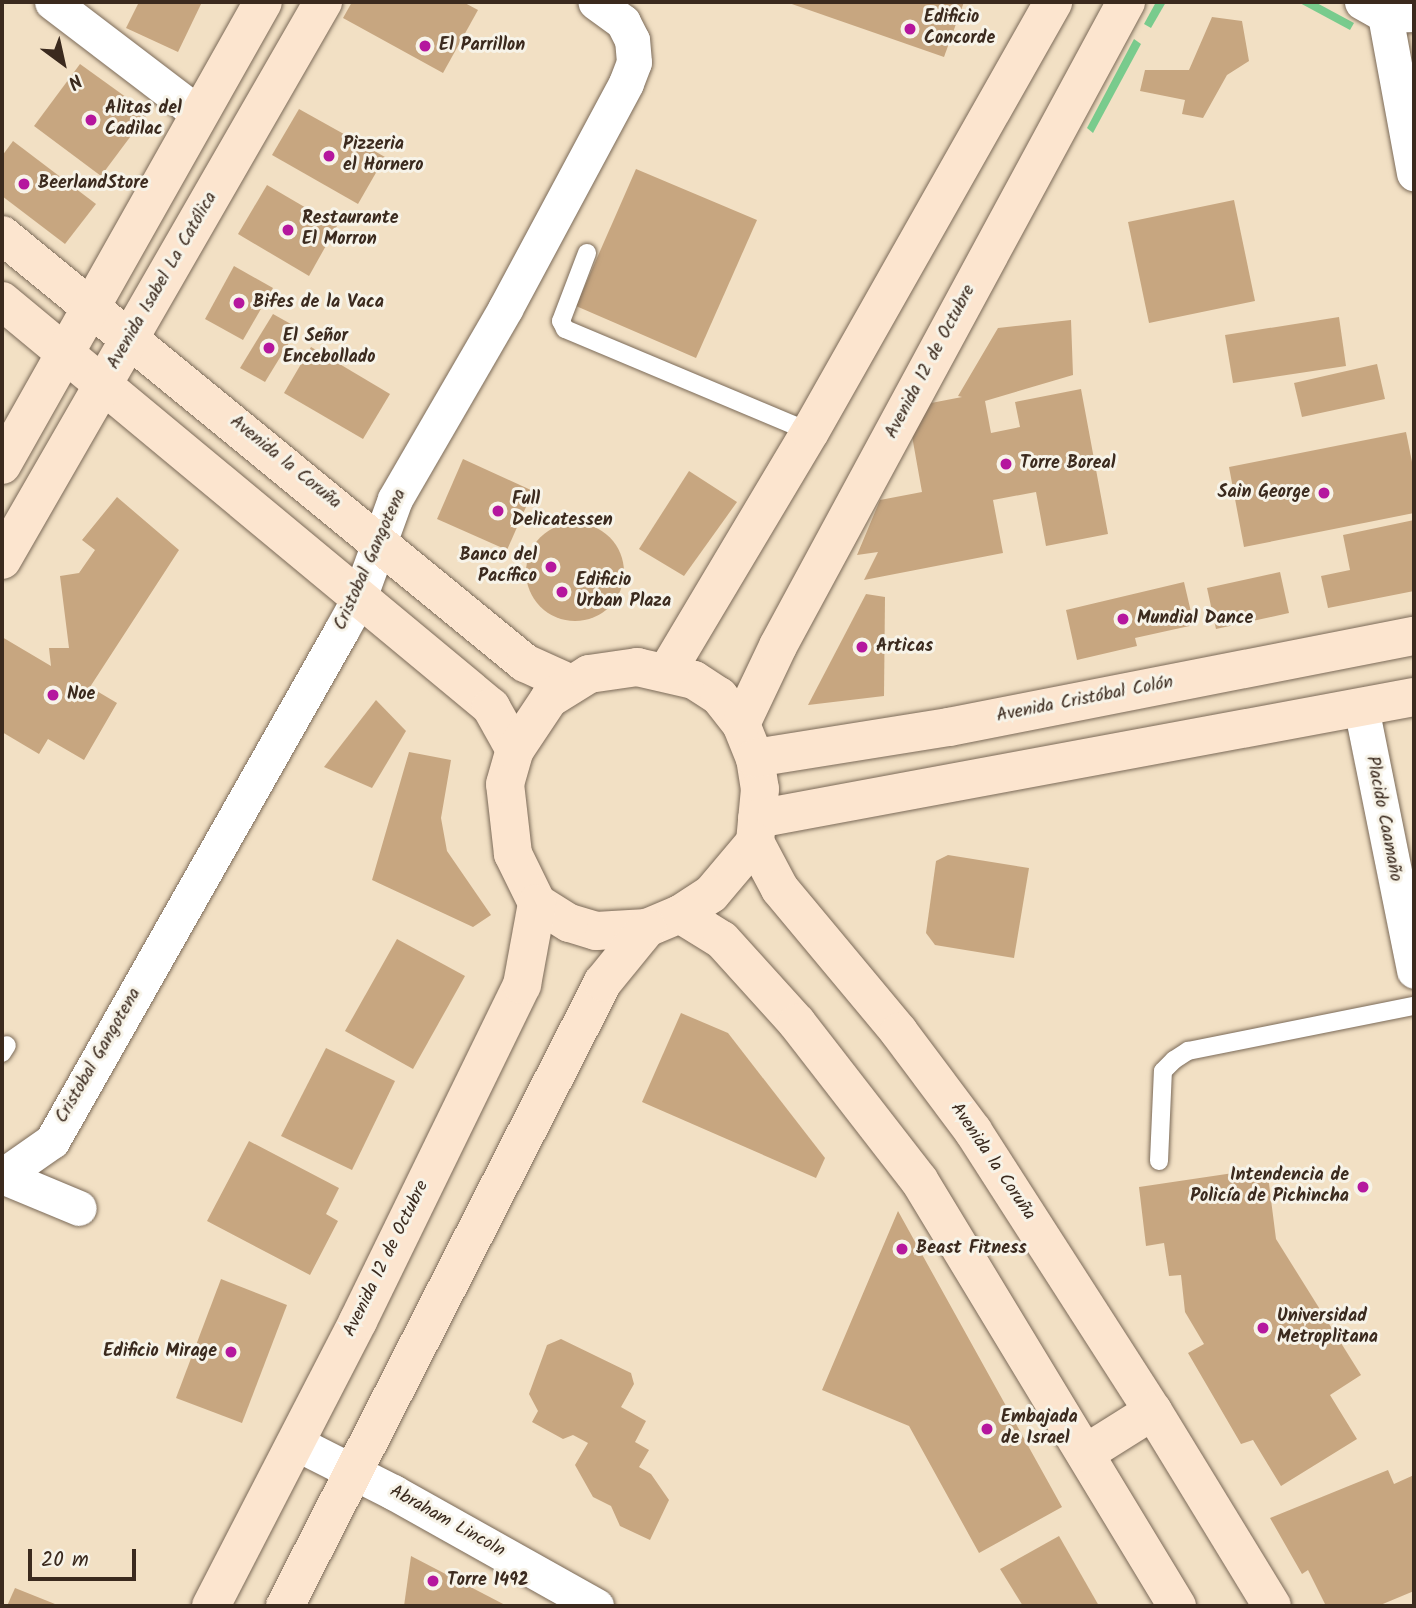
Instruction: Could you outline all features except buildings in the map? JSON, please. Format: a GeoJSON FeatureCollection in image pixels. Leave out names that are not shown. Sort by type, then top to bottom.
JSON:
{"type":"FeatureCollection","features":[{"type":"Feature","properties":{"kind":"main road"},"geometry":{"type":"LineString","coordinates":[[2,465],[263,2]]}},
{"type":"Feature","properties":{"kind":"main road","name":"Avenida Isabel La Católica"},"geometry":{"type":"LineString","coordinates":[[2,560],[102,384],[132,339],[323,2]]}},
{"type":"Feature","properties":{"kind":"main road"},"geometry":{"type":"LineString","coordinates":[[668,670],[810,432],[1053,2]]}},
{"type":"Feature","properties":{"kind":"main road","name":"Avenida 12 de Octubre"},"geometry":{"type":"LineString","coordinates":[[748,741],[778,646],[1126,2]]}},
{"type":"Feature","properties":{"kind":"main road","name":"Avenida la Coruña"},"geometry":{"type":"LineString","coordinates":[[2,235],[379,539],[525,663],[571,684]]}},
{"type":"Feature","properties":{"kind":"main road"},"geometry":{"type":"LineString","coordinates":[[2,301],[491,707],[515,750]]}},
{"type":"Feature","properties":{"kind":"main road","name":"Avenida Cristóbal Colón"},"geometry":{"type":"LineString","coordinates":[[748,741],[949,727],[1414,636]]}},
{"type":"Feature","properties":{"kind":"main road"},"geometry":{"type":"LineString","coordinates":[[285,1606],[603,982],[664,921],[711,894],[756,830],[760,789],[748,741],[719,696],[668,670],[609,668],[571,684],[549,699],[515,750],[505,784],[506,814],[513,854],[537,903],[569,923],[596,930],[664,921],[722,940],[797,1023],[896,1149],[962,1247],[1177,1606]]}},
{"type":"Feature","properties":{"kind":"main road"},"geometry":{"type":"LineString","coordinates":[[756,830],[1414,697]]}},
{"type":"Feature","properties":{"kind":"main road","name":"Avenida la Coruña"},"geometry":{"type":"LineString","coordinates":[[756,830],[780,889],[899,1032],[973,1131],[1153,1410],[1272,1606]]}},
{"type":"Feature","properties":{"kind":"main road","name":"Avenida 12 de Octubre"},"geometry":{"type":"LineString","coordinates":[[211,1606],[296,1443],[522,985],[537,903]]}},
{"type":"Feature","properties":{"kind":"main road"},"geometry":{"type":"LineString","coordinates":[[1086,1452],[1153,1410]]}},
{"type":"Feature","properties":{"kind":"street"},"geometry":{"type":"LineString","coordinates":[[52,2],[199,114]]}},
{"type":"Feature","properties":{"kind":"street","name":"Cristobal Gangotena"},"geometry":{"type":"LineString","coordinates":[[2,1176],[52,1141],[359,598],[395,499],[511,298],[626,83],[634,62],[632,40],[623,22],[595,2]]}},
{"type":"Feature","properties":{"kind":"street"},"geometry":{"type":"LineString","coordinates":[[1387,10],[1414,173]]}},
{"type":"Feature","properties":{"kind":"street","name":"Placido Caamaño"},"geometry":{"type":"LineString","coordinates":[[1361,707],[1414,971]]}},
{"type":"Feature","properties":{"kind":"street"},"geometry":{"type":"LineString","coordinates":[[2,1176],[79,1208]]}},
{"type":"Feature","properties":{"kind":"street","name":"Abraham Lincoln"},"geometry":{"type":"LineString","coordinates":[[296,1443],[352,1470],[596,1606]]}},
{"type":"Feature","properties":{"kind":"lane"},"geometry":{"type":"LineString","coordinates":[[587,253],[561,321],[565,329],[810,432]]}},
{"type":"Feature","properties":{"kind":"lane"},"geometry":{"type":"LineString","coordinates":[[1159,1161],[1163,1071],[1181,1055],[1414,1006]]}},
{"type":"Feature","properties":{"kind":"green space"},"geometry":{"type":"Polygon","coordinates":[[[1156,2],[1166,2],[1151,28],[1144,24],[1156,2]]]}},
{"type":"Feature","properties":{"kind":"green space"},"geometry":{"type":"Polygon","coordinates":[[[1298,2],[1315,2],[1354,23],[1350,30],[1298,2]]]}},
{"type":"Feature","properties":{"kind":"green space"},"geometry":{"type":"Polygon","coordinates":[[[1134,39],[1141,44],[1093,133],[1087,128],[1134,39]]]}},
{"type":"Feature","properties":{"kind":"place","name":"Edificio Concorde"},"geometry":{"type":"Point","coordinates":[910,29]}},
{"type":"Feature","properties":{"kind":"place","name":"El Parrillon"},"geometry":{"type":"Point","coordinates":[425,46]}},
{"type":"Feature","properties":{"kind":"place","name":"Alitas del Cadilac"},"geometry":{"type":"Point","coordinates":[91,120]}},
{"type":"Feature","properties":{"kind":"place","name":"Pizzeria el Hornero"},"geometry":{"type":"Point","coordinates":[329,156]}},
{"type":"Feature","properties":{"kind":"place","name":"BeerlandStore"},"geometry":{"type":"Point","coordinates":[24,184]}},
{"type":"Feature","properties":{"kind":"place","name":"Restaurante El Morron"},"geometry":{"type":"Point","coordinates":[288,230]}},
{"type":"Feature","properties":{"kind":"place","name":"Bifes de la Vaca"},"geometry":{"type":"Point","coordinates":[239,303]}},
{"type":"Feature","properties":{"kind":"place","name":"El Señor Encebollado"},"geometry":{"type":"Point","coordinates":[269,348]}},
{"type":"Feature","properties":{"kind":"place","name":"Torre Boreal"},"geometry":{"type":"Point","coordinates":[1006,464]}},
{"type":"Feature","properties":{"kind":"place","name":"Sain George"},"geometry":{"type":"Point","coordinates":[1324,493]}},
{"type":"Feature","properties":{"kind":"place","name":"Full Delicatessen"},"geometry":{"type":"Point","coordinates":[498,511]}},
{"type":"Feature","properties":{"kind":"place","name":"Banco del Pacífico"},"geometry":{"type":"Point","coordinates":[551,567]}},
{"type":"Feature","properties":{"kind":"place","name":"Edificio Urban Plaza"},"geometry":{"type":"Point","coordinates":[562,592]}},
{"type":"Feature","properties":{"kind":"place","name":"Mundial Dance"},"geometry":{"type":"Point","coordinates":[1123,619]}},
{"type":"Feature","properties":{"kind":"place","name":"Articas"},"geometry":{"type":"Point","coordinates":[862,647]}},
{"type":"Feature","properties":{"kind":"place","name":"Noe"},"geometry":{"type":"Point","coordinates":[53,695]}},
{"type":"Feature","properties":{"kind":"place","name":"Intendencia de Policía de Pichincha"},"geometry":{"type":"Point","coordinates":[1363,1187]}},
{"type":"Feature","properties":{"kind":"place","name":"Beast Fitness"},"geometry":{"type":"Point","coordinates":[902,1249]}},
{"type":"Feature","properties":{"kind":"place","name":"Universidad Metroplitana"},"geometry":{"type":"Point","coordinates":[1263,1328]}},
{"type":"Feature","properties":{"kind":"place","name":"Edificio Mirage"},"geometry":{"type":"Point","coordinates":[231,1352]}},
{"type":"Feature","properties":{"kind":"place","name":"Embajada de Israel"},"geometry":{"type":"Point","coordinates":[987,1429]}},
{"type":"Feature","properties":{"kind":"place","name":"Torre 1492"},"geometry":{"type":"Point","coordinates":[433,1581]}}]}
